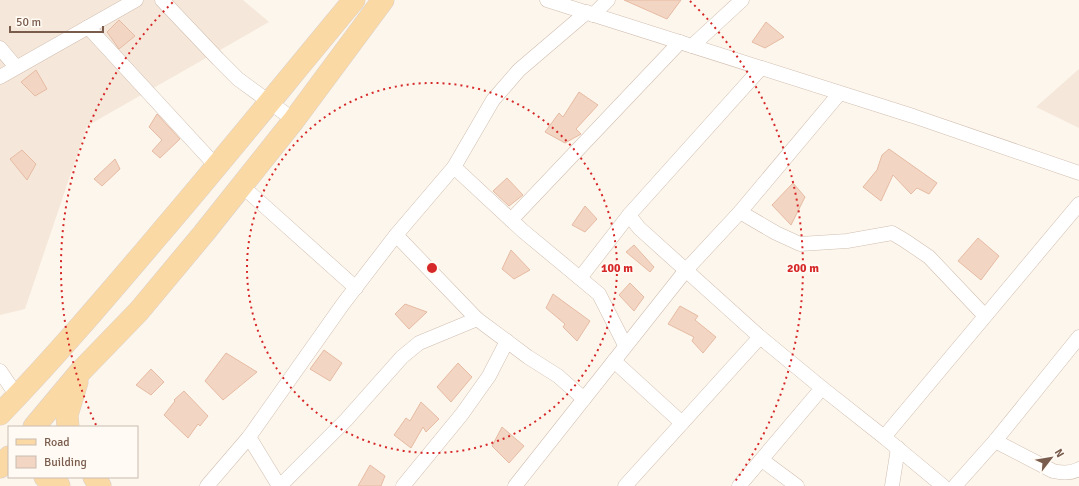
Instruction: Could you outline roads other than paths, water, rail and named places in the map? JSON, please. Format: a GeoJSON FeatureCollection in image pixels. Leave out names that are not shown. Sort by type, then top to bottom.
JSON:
{"type":"FeatureCollection","features":[{"type":"Feature","properties":{"kind":"main road"},"geometry":{"type":"LineString","coordinates":[[0,414],[99,306],[354,0]]}},
{"type":"Feature","properties":{"kind":"main road"},"geometry":{"type":"LineString","coordinates":[[35,426],[80,372],[139,311],[242,186],[294,120],[383,0]]}},
{"type":"Feature","properties":{"kind":"main road"},"geometry":{"type":"LineString","coordinates":[[68,426],[67,415],[80,372]]}},
{"type":"Feature","properties":{"kind":"main road"},"geometry":{"type":"LineString","coordinates":[[48,478],[60,486]]}},
{"type":"Feature","properties":{"kind":"street"},"geometry":{"type":"LineString","coordinates":[[0,77],[136,0]]}},
{"type":"Feature","properties":{"kind":"street"},"geometry":{"type":"LineString","coordinates":[[162,0],[233,74],[294,120]]}},
{"type":"Feature","properties":{"kind":"street"},"geometry":{"type":"LineString","coordinates":[[547,0],[839,94],[914,116],[1079,173]]}},
{"type":"Feature","properties":{"kind":"street"},"geometry":{"type":"LineString","coordinates":[[208,486],[249,437],[356,288],[396,236],[454,167],[493,100],[519,70],[608,0]]}},
{"type":"Feature","properties":{"kind":"street"},"geometry":{"type":"LineString","coordinates":[[511,220],[686,44],[742,0]]}},
{"type":"Feature","properties":{"kind":"street"},"geometry":{"type":"LineString","coordinates":[[88,27],[217,166]]}},
{"type":"Feature","properties":{"kind":"street"},"geometry":{"type":"LineString","coordinates":[[0,48],[16,67]]}},
{"type":"Feature","properties":{"kind":"street"},"geometry":{"type":"LineString","coordinates":[[580,278],[629,215],[761,68]]}},
{"type":"Feature","properties":{"kind":"street"},"geometry":{"type":"LineString","coordinates":[[515,486],[686,270],[740,212],[839,94]]}},
{"type":"Feature","properties":{"kind":"street"},"geometry":{"type":"LineString","coordinates":[[454,167],[552,257],[599,294],[625,346]]}},
{"type":"Feature","properties":{"kind":"street"},"geometry":{"type":"LineString","coordinates":[[242,186],[356,288]]}},
{"type":"Feature","properties":{"kind":"street"},"geometry":{"type":"LineString","coordinates":[[884,437],[1079,204]]}},
{"type":"Feature","properties":{"kind":"street"},"geometry":{"type":"LineString","coordinates":[[740,212],[776,233],[800,244],[847,241],[892,233],[929,257],[985,316]]}},
{"type":"Feature","properties":{"kind":"street"},"geometry":{"type":"LineString","coordinates":[[629,215],[639,228],[760,337],[943,486]]}},
{"type":"Feature","properties":{"kind":"street"},"geometry":{"type":"LineString","coordinates":[[396,236],[477,318],[528,357],[558,376],[584,399]]}},
{"type":"Feature","properties":{"kind":"street"},"geometry":{"type":"LineString","coordinates":[[249,437],[280,486],[346,420],[402,357],[419,343],[477,318]]}},
{"type":"Feature","properties":{"kind":"street"},"geometry":{"type":"LineString","coordinates":[[625,486],[760,337]]}},
{"type":"Feature","properties":{"kind":"street"},"geometry":{"type":"LineString","coordinates":[[955,486],[995,441],[1079,338]]}},
{"type":"Feature","properties":{"kind":"street"},"geometry":{"type":"LineString","coordinates":[[403,486],[462,414],[489,376],[507,341]]}},
{"type":"Feature","properties":{"kind":"street"},"geometry":{"type":"LineString","coordinates":[[614,362],[682,423]]}},
{"type":"Feature","properties":{"kind":"street"},"geometry":{"type":"LineString","coordinates":[[0,371],[18,396]]}},
{"type":"Feature","properties":{"kind":"street"},"geometry":{"type":"LineString","coordinates":[[739,486],[822,388]]}},
{"type":"Feature","properties":{"kind":"street"},"geometry":{"type":"LineString","coordinates":[[995,441],[1053,471],[1063,473],[1076,471],[1079,469]]}},
{"type":"Feature","properties":{"kind":"street"},"geometry":{"type":"LineString","coordinates":[[892,486],[898,448]]}},
{"type":"Feature","properties":{"kind":"street"},"geometry":{"type":"LineString","coordinates":[[762,460],[797,486]]}}]}
